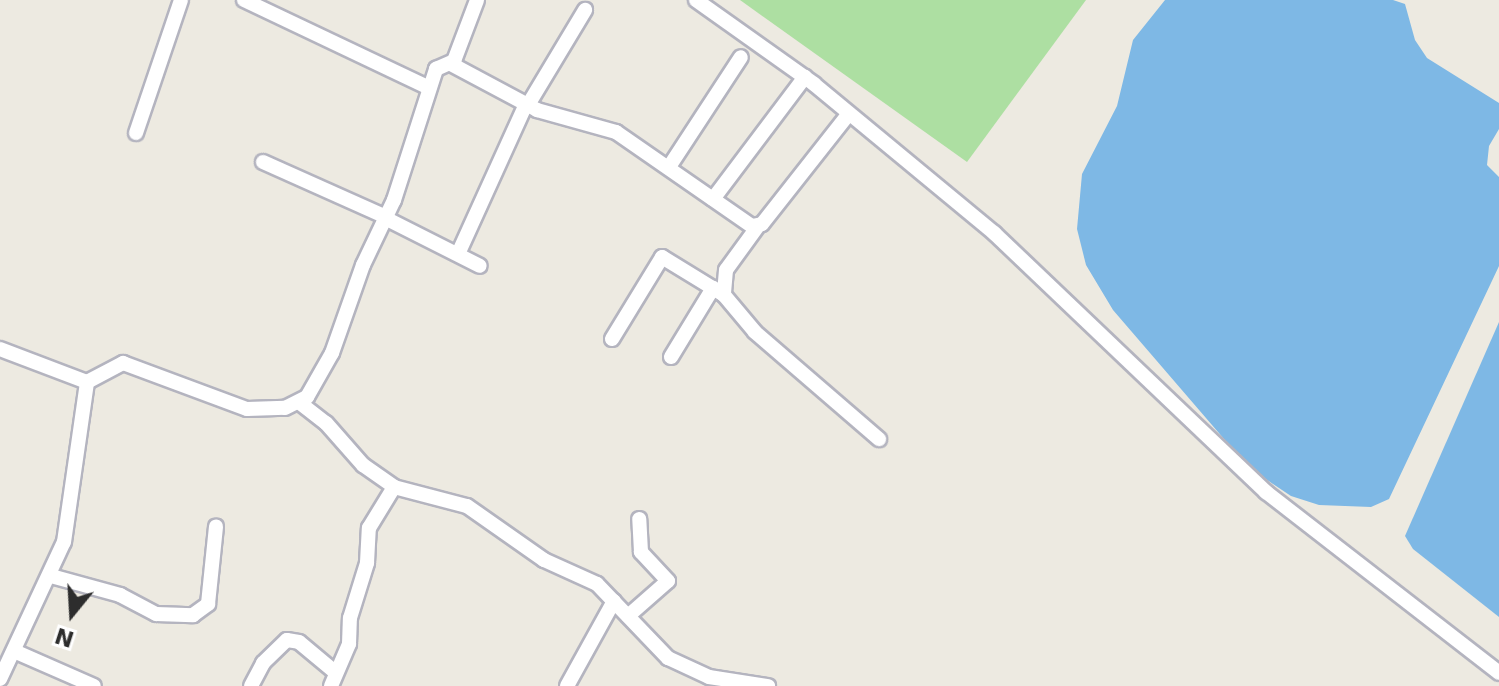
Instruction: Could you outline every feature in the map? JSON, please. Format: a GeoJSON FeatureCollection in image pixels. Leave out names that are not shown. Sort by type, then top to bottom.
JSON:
{"type":"FeatureCollection","features":[{"type":"Feature","properties":{"kind":"street"},"geometry":{"type":"LineString","coordinates":[[136,133],[181,0]]}},
{"type":"Feature","properties":{"kind":"street"},"geometry":{"type":"LineString","coordinates":[[244,0],[429,88]]}},
{"type":"Feature","properties":{"kind":"street"},"geometry":{"type":"LineString","coordinates":[[300,403],[332,353],[352,295],[390,220],[429,88],[446,65],[477,0]]}},
{"type":"Feature","properties":{"kind":"street"},"geometry":{"type":"LineString","coordinates":[[696,0],[805,77],[847,116],[1001,239],[1266,492],[1499,673]]}},
{"type":"Feature","properties":{"kind":"street"},"geometry":{"type":"LineString","coordinates":[[458,254],[527,105],[585,10]]}},
{"type":"Feature","properties":{"kind":"street"},"geometry":{"type":"LineString","coordinates":[[669,167],[741,57]]}},
{"type":"Feature","properties":{"kind":"street"},"geometry":{"type":"LineString","coordinates":[[446,65],[527,105],[616,132],[758,226]]}},
{"type":"Feature","properties":{"kind":"street"},"geometry":{"type":"LineString","coordinates":[[713,199],[805,77]]}},
{"type":"Feature","properties":{"kind":"street"},"geometry":{"type":"LineString","coordinates":[[671,357],[718,291],[726,270],[758,226],[847,116]]}},
{"type":"Feature","properties":{"kind":"street"},"geometry":{"type":"LineString","coordinates":[[263,162],[390,220],[480,266]]}},
{"type":"Feature","properties":{"kind":"street"},"geometry":{"type":"LineString","coordinates":[[612,339],[662,257],[718,291],[755,332],[879,439]]}},
{"type":"Feature","properties":{"kind":"street"},"geometry":{"type":"LineString","coordinates":[[0,349],[87,382],[123,363],[234,406],[260,409],[300,403],[326,423],[363,465],[394,487],[467,506],[544,560],[597,584],[678,663],[709,677],[768,686]]}},
{"type":"Feature","properties":{"kind":"street"},"geometry":{"type":"LineString","coordinates":[[0,679],[51,576],[64,542],[87,382]]}},
{"type":"Feature","properties":{"kind":"street"},"geometry":{"type":"LineString","coordinates":[[251,686],[263,663],[287,640],[299,642],[333,679],[349,644],[350,618],[367,563],[369,528],[394,487]]}},
{"type":"Feature","properties":{"kind":"street"},"geometry":{"type":"LineString","coordinates":[[628,616],[668,581],[641,552],[639,519]]}},
{"type":"Feature","properties":{"kind":"street"},"geometry":{"type":"LineString","coordinates":[[51,576],[120,595],[166,617],[193,615],[208,604],[216,526]]}},
{"type":"Feature","properties":{"kind":"street"},"geometry":{"type":"LineString","coordinates":[[567,686],[614,601]]}},
{"type":"Feature","properties":{"kind":"street"},"geometry":{"type":"LineString","coordinates":[[14,651],[94,686]]}},
{"type":"Feature","properties":{"kind":"green space"},"geometry":{"type":"Polygon","coordinates":[[[740,0],[1086,0],[967,162],[740,0]]]}},
{"type":"Feature","properties":{"kind":"water"},"geometry":{"type":"Polygon","coordinates":[[[1165,0],[1393,0],[1405,4],[1415,40],[1427,58],[1499,103],[1499,129],[1489,146],[1487,165],[1499,177],[1499,266],[1389,499],[1371,507],[1319,505],[1291,496],[1249,468],[1113,310],[1086,265],[1077,229],[1082,174],[1117,106],[1133,40],[1165,0]]]}},
{"type":"Feature","properties":{"kind":"water"},"geometry":{"type":"Polygon","coordinates":[[[1499,322],[1499,617],[1413,549],[1405,536],[1499,322]]]}}]}
